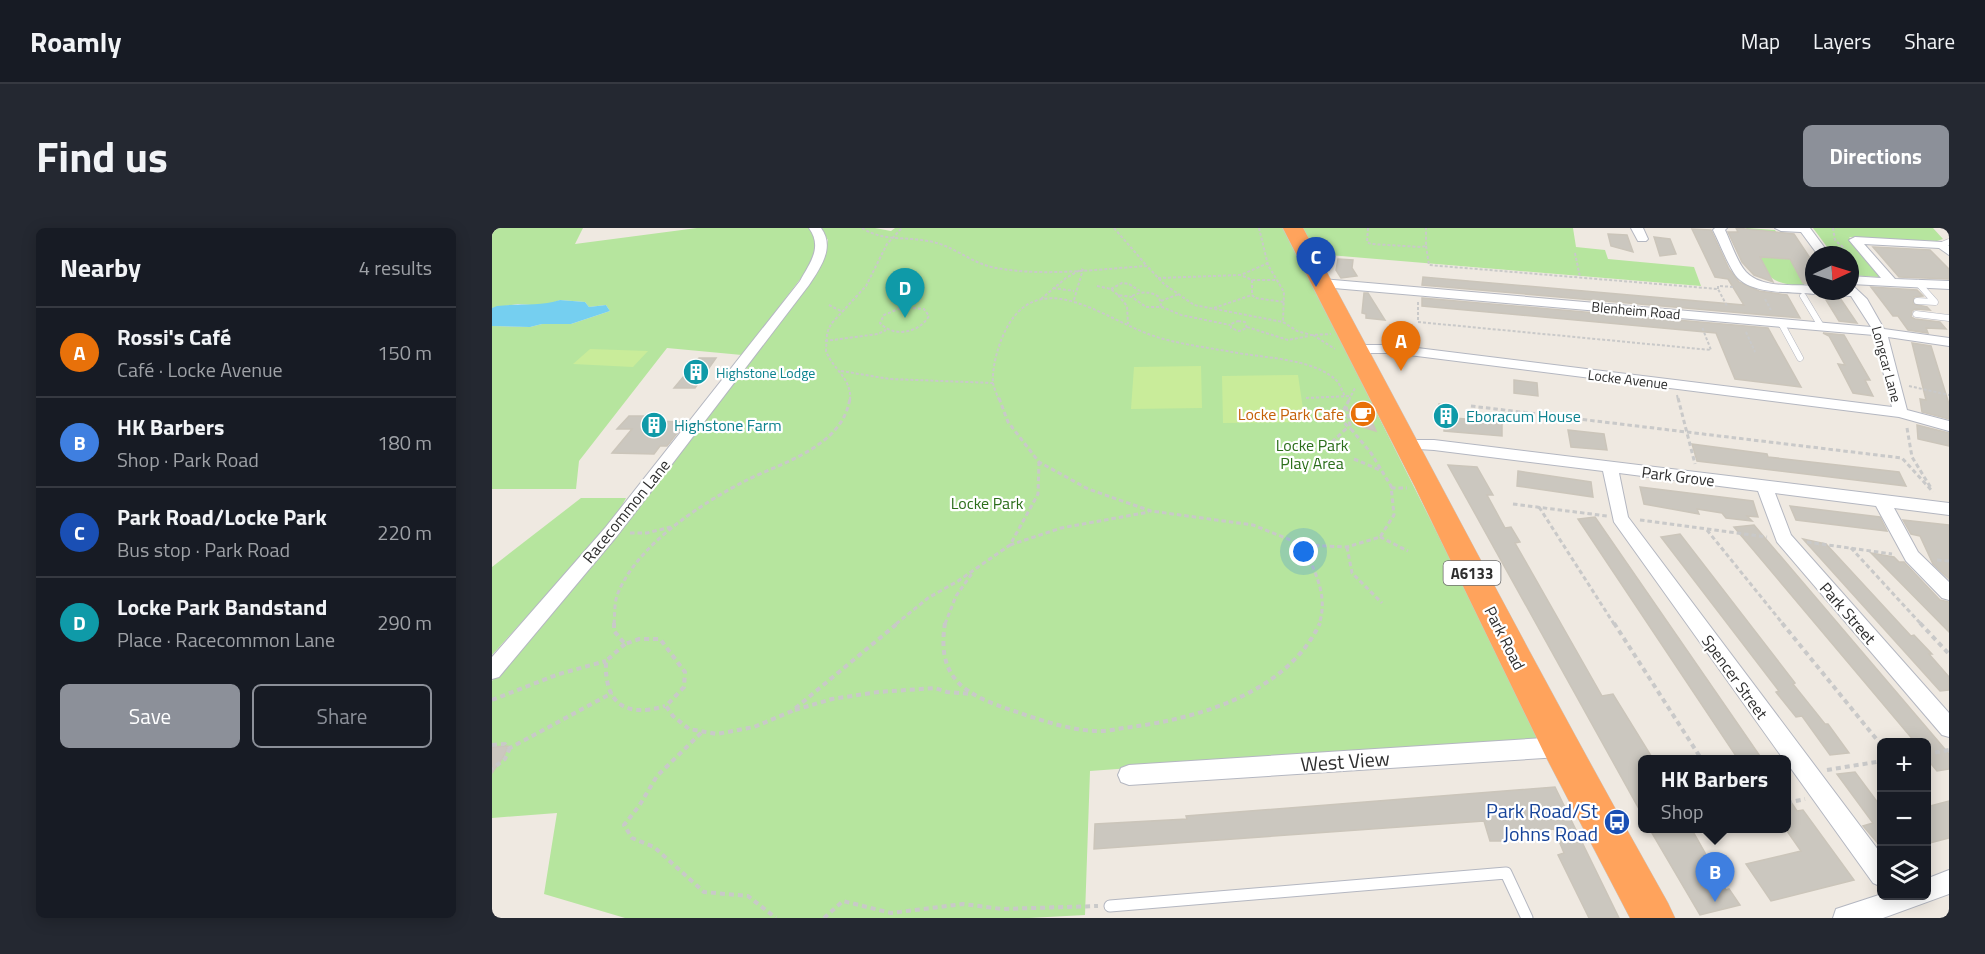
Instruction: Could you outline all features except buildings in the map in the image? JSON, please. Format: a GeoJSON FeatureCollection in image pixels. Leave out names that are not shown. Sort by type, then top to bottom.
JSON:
{"type":"FeatureCollection","features":[{"type":"Feature","properties":{"kind":"highway","name":"Park Road"},"geometry":{"type":"LineString","coordinates":[[1293,228],[1322,283],[1348,353],[1407,445],[1560,747],[1653,918]]}},
{"type":"Feature","properties":{"kind":"street","name":"Racecommon Lane"},"geometry":{"type":"LineString","coordinates":[[492,670],[611,532],[804,282],[818,260],[824,245],[820,232],[815,228]]}},
{"type":"Feature","properties":{"kind":"street"},"geometry":{"type":"LineString","coordinates":[[1721,228],[1719,230],[1744,278],[1764,285],[1805,292]]}},
{"type":"Feature","properties":{"kind":"street"},"geometry":{"type":"LineString","coordinates":[[1781,228],[1805,229],[1817,246]]}},
{"type":"Feature","properties":{"kind":"street"},"geometry":{"type":"LineString","coordinates":[[1891,282],[1855,240],[1947,246]]}},
{"type":"Feature","properties":{"kind":"street"},"geometry":{"type":"LineString","coordinates":[[1859,286],[1891,282],[1949,285]]}},
{"type":"Feature","properties":{"kind":"street","name":"Blenheim Road"},"geometry":{"type":"LineString","coordinates":[[1322,283],[1821,326],[1949,342]]}},
{"type":"Feature","properties":{"kind":"street","name":"Longcar Lane"},"geometry":{"type":"LineString","coordinates":[[1859,296],[1873,314],[1881,332],[1900,413]]}},
{"type":"Feature","properties":{"kind":"street","name":"Locke Avenue"},"geometry":{"type":"LineString","coordinates":[[1348,353],[1393,349],[1900,413],[1949,426]]}},
{"type":"Feature","properties":{"kind":"street","name":"Park Grove"},"geometry":{"type":"LineString","coordinates":[[1407,445],[1434,444],[1949,509]]}},
{"type":"Feature","properties":{"kind":"street","name":"Spencer Street"},"geometry":{"type":"LineString","coordinates":[[1610,468],[1620,518],[1877,870]]}},
{"type":"Feature","properties":{"kind":"street","name":"Park Street"},"geometry":{"type":"LineString","coordinates":[[1765,487],[1783,538],[1949,728]]}},
{"type":"Feature","properties":{"kind":"street"},"geometry":{"type":"LineString","coordinates":[[1882,501],[1912,556],[1949,593]]}},
{"type":"Feature","properties":{"kind":"street","name":"West View"},"geometry":{"type":"LineString","coordinates":[[1130,775],[1560,747]]}},
{"type":"Feature","properties":{"kind":"street"},"geometry":{"type":"LineString","coordinates":[[1931,889],[1949,882]]}},
{"type":"Feature","properties":{"kind":"street"},"geometry":{"type":"LineString","coordinates":[[1845,918],[1895,900]]}},
{"type":"Feature","properties":{"kind":"lane"},"geometry":{"type":"LineString","coordinates":[[1917,301],[1935,302],[1918,283]]}},
{"type":"Feature","properties":{"kind":"lane"},"geometry":{"type":"LineString","coordinates":[[1811,300],[1821,326]]}},
{"type":"Feature","properties":{"kind":"lane"},"geometry":{"type":"LineString","coordinates":[[1916,314],[1949,318]]}},
{"type":"Feature","properties":{"kind":"lane"},"geometry":{"type":"LineString","coordinates":[[1781,323],[1800,358]]}},
{"type":"Feature","properties":{"kind":"lane"},"geometry":{"type":"LineString","coordinates":[[1110,906],[1506,873],[1527,918]]}},
{"type":"Feature","properties":{"kind":"path"},"geometry":{"type":"LineString","coordinates":[[862,228],[871,235],[939,244],[994,268],[1034,270],[1147,266]]}},
{"type":"Feature","properties":{"kind":"path"},"geometry":{"type":"LineString","coordinates":[[626,644],[614,631],[618,593],[631,571],[673,527],[717,497],[800,456],[826,438],[843,420],[851,402],[848,384],[841,371],[830,362],[825,351],[825,341],[832,320],[869,282],[892,236],[902,228]]}},
{"type":"Feature","properties":{"kind":"path"},"geometry":{"type":"LineString","coordinates":[[1114,228],[1158,278],[1194,305],[1283,322],[1297,332],[1312,335],[1348,353]]}},
{"type":"Feature","properties":{"kind":"path"},"geometry":{"type":"LineString","coordinates":[[1259,228],[1268,263],[1275,280],[1284,292],[1283,322]]}},
{"type":"Feature","properties":{"kind":"path"},"geometry":{"type":"LineString","coordinates":[[1368,228],[1367,242],[1371,244],[1426,246]]}},
{"type":"Feature","properties":{"kind":"path"},"geometry":{"type":"LineString","coordinates":[[1426,228],[1429,265],[1718,289],[1755,352]]}},
{"type":"Feature","properties":{"kind":"path"},"geometry":{"type":"LineString","coordinates":[[1575,253],[1580,277]]}},
{"type":"Feature","properties":{"kind":"path"},"geometry":{"type":"LineString","coordinates":[[1158,278],[1241,275],[1268,263]]}},
{"type":"Feature","properties":{"kind":"path"},"geometry":{"type":"LineString","coordinates":[[1083,269],[1023,308],[1005,330],[996,355],[993,383],[1008,422],[1039,462],[1088,489],[1151,512],[1253,525],[1303,545],[1347,547],[1380,537],[1394,515],[1391,486],[1350,428],[1338,417],[1355,389],[1348,353]]}},
{"type":"Feature","properties":{"kind":"path"},"geometry":{"type":"LineString","coordinates":[[1074,300],[1074,291],[1082,277],[1083,269]]}},
{"type":"Feature","properties":{"kind":"path"},"geometry":{"type":"LineString","coordinates":[[1241,275],[1251,280],[1275,280]]}},
{"type":"Feature","properties":{"kind":"path"},"geometry":{"type":"LineString","coordinates":[[1251,280],[1252,295]]}},
{"type":"Feature","properties":{"kind":"path"},"geometry":{"type":"LineString","coordinates":[[1111,289],[1116,283],[1134,285],[1141,291],[1155,295],[1161,301]]}},
{"type":"Feature","properties":{"kind":"path"},"geometry":{"type":"LineString","coordinates":[[1097,286],[1111,289],[1127,306],[1128,324]]}},
{"type":"Feature","properties":{"kind":"path"},"geometry":{"type":"LineString","coordinates":[[1052,288],[1074,291]]}},
{"type":"Feature","properties":{"kind":"path"},"geometry":{"type":"LineString","coordinates":[[1132,297],[1141,291]]}},
{"type":"Feature","properties":{"kind":"path"},"geometry":{"type":"LineString","coordinates":[[1418,292],[1418,322],[1711,350],[1698,316]]}},
{"type":"Feature","properties":{"kind":"path"},"geometry":{"type":"LineString","coordinates":[[1158,307],[1161,301],[1179,294]]}},
{"type":"Feature","properties":{"kind":"path"},"geometry":{"type":"LineString","coordinates":[[1118,295],[1132,297],[1146,306],[1230,325],[1236,330],[1247,327],[1288,340],[1312,335],[1348,353]]}},
{"type":"Feature","properties":{"kind":"path"},"geometry":{"type":"LineString","coordinates":[[1252,295],[1255,298],[1284,302]]}},
{"type":"Feature","properties":{"kind":"path"},"geometry":{"type":"LineString","coordinates":[[1210,308],[1252,295]]}},
{"type":"Feature","properties":{"kind":"path"},"geometry":{"type":"LineString","coordinates":[[1040,299],[1074,300],[1151,335],[1255,357],[1297,362],[1317,369],[1337,381],[1345,397]]}},
{"type":"Feature","properties":{"kind":"path"},"geometry":{"type":"LineString","coordinates":[[829,305],[841,311]]}},
{"type":"Feature","properties":{"kind":"path"},"geometry":{"type":"LineString","coordinates":[[825,341],[878,334],[886,330],[899,332],[914,329],[925,323],[929,316],[924,309],[918,307],[896,309],[881,319],[882,327],[886,330]]}},
{"type":"Feature","properties":{"kind":"path"},"geometry":{"type":"LineString","coordinates":[[1243,322],[1248,316]]}},
{"type":"Feature","properties":{"kind":"path"},"geometry":{"type":"LineString","coordinates":[[1230,325],[1235,321],[1243,322],[1247,327]]}},
{"type":"Feature","properties":{"kind":"path"},"geometry":{"type":"LineString","coordinates":[[841,371],[890,379],[993,383]]}},
{"type":"Feature","properties":{"kind":"path"},"geometry":{"type":"LineString","coordinates":[[1893,382],[1949,395]]}},
{"type":"Feature","properties":{"kind":"path"},"geometry":{"type":"LineString","coordinates":[[1674,385],[1700,479]]}},
{"type":"Feature","properties":{"kind":"path"},"geometry":{"type":"LineString","coordinates":[[1306,398],[1351,396]]}},
{"type":"Feature","properties":{"kind":"path"},"geometry":{"type":"LineString","coordinates":[[1346,406],[1350,428]]}},
{"type":"Feature","properties":{"kind":"path"},"geometry":{"type":"LineString","coordinates":[[1471,406],[1902,458],[1936,496],[1912,457],[1907,424],[1900,413]]}},
{"type":"Feature","properties":{"kind":"path"},"geometry":{"type":"LineString","coordinates":[[1332,442],[1350,428]]}},
{"type":"Feature","properties":{"kind":"path"},"geometry":{"type":"LineString","coordinates":[[1354,459],[1382,471]]}},
{"type":"Feature","properties":{"kind":"path"},"geometry":{"type":"LineString","coordinates":[[1010,545],[1038,494],[1039,462]]}},
{"type":"Feature","properties":{"kind":"path"},"geometry":{"type":"LineString","coordinates":[[1513,504],[1949,561]]}},
{"type":"Feature","properties":{"kind":"path"},"geometry":{"type":"LineString","coordinates":[[1539,507],[1699,755]]}},
{"type":"Feature","properties":{"kind":"path"},"geometry":{"type":"LineString","coordinates":[[792,711],[928,598],[1010,545],[1061,528],[1151,512]]}},
{"type":"Feature","properties":{"kind":"path"},"geometry":{"type":"LineString","coordinates":[[611,532],[646,533],[673,527]]}},
{"type":"Feature","properties":{"kind":"path"},"geometry":{"type":"LineString","coordinates":[[1707,530],[1877,741]]}},
{"type":"Feature","properties":{"kind":"path"},"geometry":{"type":"LineString","coordinates":[[1380,537],[1408,551]]}},
{"type":"Feature","properties":{"kind":"path"},"geometry":{"type":"LineString","coordinates":[[976,568],[958,591],[944,621],[944,651],[954,682],[984,701],[1040,719],[1097,730],[1156,724],[1224,705],[1276,677],[1311,642],[1323,611],[1318,584],[1303,545]]}},
{"type":"Feature","properties":{"kind":"path"},"geometry":{"type":"LineString","coordinates":[[1347,547],[1352,573],[1382,603]]}},
{"type":"Feature","properties":{"kind":"path"},"geometry":{"type":"LineString","coordinates":[[1851,548],[1949,654]]}},
{"type":"Feature","properties":{"kind":"path"},"geometry":{"type":"LineString","coordinates":[[492,700],[559,674],[606,661],[626,644],[639,639],[660,639],[684,672],[684,687],[666,706],[652,710],[632,711],[624,707],[606,683],[606,661]]}},
{"type":"Feature","properties":{"kind":"path"},"geometry":{"type":"LineString","coordinates":[[666,706],[673,716],[689,729],[717,734],[754,727],[792,711],[832,699],[878,692],[935,688],[947,692],[973,694]]}},
{"type":"Feature","properties":{"kind":"path"},"geometry":{"type":"LineString","coordinates":[[492,769],[505,759],[508,748],[612,693]]}},
{"type":"Feature","properties":{"kind":"path"},"geometry":{"type":"LineString","coordinates":[[702,733],[657,776],[639,806],[624,825],[632,838],[654,847],[704,892],[748,896],[776,918]]}},
{"type":"Feature","properties":{"kind":"path"},"geometry":{"type":"LineString","coordinates":[[492,745],[501,743],[508,748]]}},
{"type":"Feature","properties":{"kind":"path"},"geometry":{"type":"LineString","coordinates":[[1931,753],[1949,750]]}},
{"type":"Feature","properties":{"kind":"path"},"geometry":{"type":"LineString","coordinates":[[1805,773],[1877,762]]}},
{"type":"Feature","properties":{"kind":"path"},"geometry":{"type":"LineString","coordinates":[[824,918],[843,901],[891,913],[963,904],[1002,909],[1110,906]]}},
{"type":"Feature","properties":{"kind":"green space"},"geometry":{"type":"Polygon","coordinates":[[[492,228],[583,228],[575,244],[697,228],[809,228],[815,236],[817,247],[814,261],[742,355],[667,348],[579,461],[576,489],[492,489],[492,326],[530,327],[542,324],[571,324],[610,311],[606,305],[589,307],[585,302],[560,300],[545,306],[518,304],[492,308],[492,228]]]}},
{"type":"Feature","properties":{"kind":"green space","name":"Locke Park"},"geometry":{"type":"Polygon","coordinates":[[[820,228],[875,228],[891,231],[895,228],[1284,228],[1540,738],[1090,771],[1085,915],[1029,918],[625,918],[544,894],[557,813],[492,818],[492,681],[603,552],[823,260],[828,240],[820,228]]]}},
{"type":"Feature","properties":{"kind":"green space"},"geometry":{"type":"Polygon","coordinates":[[[1302,228],[1573,228],[1576,247],[1605,250],[1608,259],[1694,267],[1701,286],[1317,254],[1302,228]]]}},
{"type":"Feature","properties":{"kind":"green space"},"geometry":{"type":"Polygon","coordinates":[[[1746,228],[1775,230],[1805,286],[1775,280],[1753,257],[1762,257],[1746,228]]]}},
{"type":"Feature","properties":{"kind":"green space"},"geometry":{"type":"Polygon","coordinates":[[[1813,228],[1933,228],[1943,239],[1937,241],[1849,237],[1856,246],[1826,246],[1813,228]]]}},
{"type":"Feature","properties":{"kind":"green space"},"geometry":{"type":"Polygon","coordinates":[[[1859,250],[1880,276],[1859,276],[1859,250]]]}},
{"type":"Feature","properties":{"kind":"green space"},"geometry":{"type":"Polygon","coordinates":[[[590,349],[648,351],[633,367],[573,364],[590,349]]]}},
{"type":"Feature","properties":{"kind":"green space"},"geometry":{"type":"Polygon","coordinates":[[[1201,366],[1202,408],[1131,409],[1134,367],[1201,366]]]}},
{"type":"Feature","properties":{"kind":"green space"},"geometry":{"type":"Polygon","coordinates":[[[1298,375],[1305,422],[1223,423],[1222,376],[1298,375]]]}},
{"type":"Feature","properties":{"kind":"green space"},"geometry":{"type":"Polygon","coordinates":[[[581,498],[626,498],[614,520],[492,655],[492,567],[581,498]]]}},
{"type":"Feature","properties":{"kind":"water"},"geometry":{"type":"Polygon","coordinates":[[[560,300],[585,302],[589,307],[606,305],[610,311],[571,324],[542,324],[530,327],[492,326],[492,308],[497,306],[560,300]]]}},
{"type":"Feature","properties":{"kind":"place","name":"Park Road/Locke Park"},"geometry":{"type":"Point","coordinates":[1316,287]}},
{"type":"Feature","properties":{"kind":"place","name":"Locke Park Bandstand"},"geometry":{"type":"Point","coordinates":[905,318]}},
{"type":"Feature","properties":{"kind":"place","name":"Rossi's Café"},"geometry":{"type":"Point","coordinates":[1401,371]}},
{"type":"Feature","properties":{"kind":"place","name":"Highstone Lodge"},"geometry":{"type":"Point","coordinates":[696,372]}},
{"type":"Feature","properties":{"kind":"place","name":"Locke Park Cafe"},"geometry":{"type":"Point","coordinates":[1363,414]}},
{"type":"Feature","properties":{"kind":"place","name":"Eboracum House"},"geometry":{"type":"Point","coordinates":[1446,416]}},
{"type":"Feature","properties":{"kind":"place","name":"Highstone Farm"},"geometry":{"type":"Point","coordinates":[654,425]}},
{"type":"Feature","properties":{"kind":"place","name":"Park Road/St Johns Road"},"geometry":{"type":"Point","coordinates":[1617,822]}},
{"type":"Feature","properties":{"kind":"place","name":"HK Barbers"},"geometry":{"type":"Point","coordinates":[1715,902]}},
{"type":"Feature","properties":{"kind":"park label","name":"Locke Park Play Area"},"geometry":{"type":"Point","coordinates":[1312,454]}}]}
